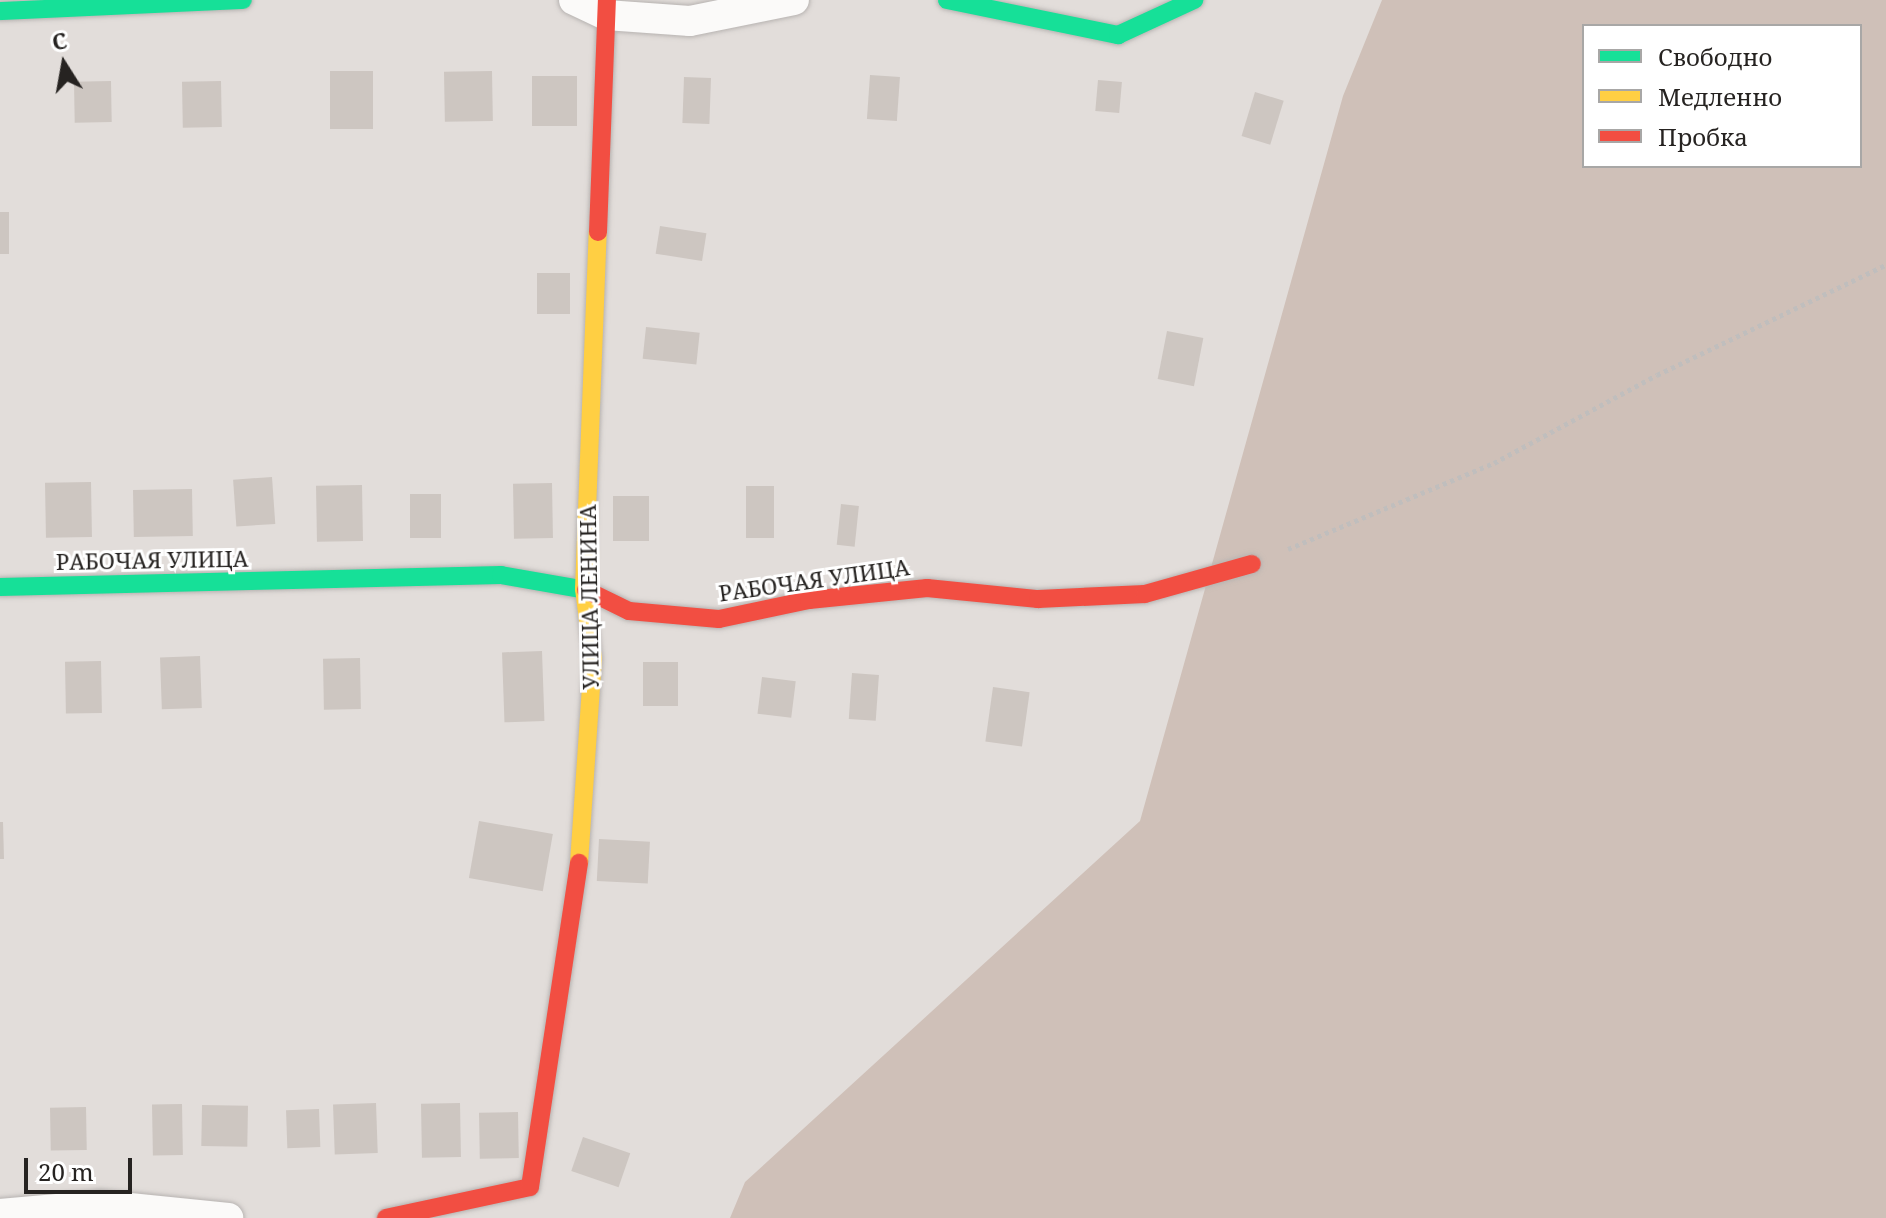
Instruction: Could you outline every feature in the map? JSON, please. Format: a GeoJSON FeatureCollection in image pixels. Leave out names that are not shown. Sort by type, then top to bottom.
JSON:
{"type":"FeatureCollection","features":[{"type":"Feature","properties":{"kind":"street"},"geometry":{"type":"LineString","coordinates":[[0,11],[243,0]]}},
{"type":"Feature","properties":{"kind":"street"},"geometry":{"type":"LineString","coordinates":[[574,0],[690,21],[794,0]]}},
{"type":"Feature","properties":{"kind":"street"},"geometry":{"type":"LineString","coordinates":[[947,0],[1118,35],[1194,0]]}},
{"type":"Feature","properties":{"kind":"street","name":"УЛИЦА ЛЕНИНА"},"geometry":{"type":"LineString","coordinates":[[386,1218],[530,1187],[576,908],[593,659],[584,589],[606,8]]}},
{"type":"Feature","properties":{"kind":"street","name":"РАБОЧАЯ УЛИЦА"},"geometry":{"type":"LineString","coordinates":[[0,587],[501,575],[584,589],[629,611],[719,619],[809,600],[927,588],[1038,599],[1145,594],[1252,564]]}},
{"type":"Feature","properties":{"kind":"street"},"geometry":{"type":"LineString","coordinates":[[0,1214],[100,1205],[228,1218]]}},
{"type":"Feature","properties":{"kind":"path"},"geometry":{"type":"LineString","coordinates":[[1252,564],[1494,463],[1657,375],[1886,265]]}},
{"type":"Feature","properties":{"kind":"shaded area"},"geometry":{"type":"Polygon","coordinates":[[[1382,0],[1886,0],[1886,1218],[730,1218],[745,1182],[1140,821],[1343,96],[1382,0]]]}},
{"type":"Feature","properties":{"kind":"building"},"geometry":{"type":"Polygon","coordinates":[[[330,71],[373,71],[373,129],[330,129],[330,71]]]}},
{"type":"Feature","properties":{"kind":"building"},"geometry":{"type":"Polygon","coordinates":[[[492,71],[493,121],[445,122],[444,72],[492,71]]]}},
{"type":"Feature","properties":{"kind":"building"},"geometry":{"type":"Polygon","coordinates":[[[870,75],[900,77],[897,121],[867,119],[870,75]]]}},
{"type":"Feature","properties":{"kind":"building"},"geometry":{"type":"Polygon","coordinates":[[[532,76],[577,76],[577,126],[532,126],[532,76]]]}},
{"type":"Feature","properties":{"kind":"building"},"geometry":{"type":"Polygon","coordinates":[[[684,77],[711,78],[709,124],[682,123],[684,77]]]}},
{"type":"Feature","properties":{"kind":"building"},"geometry":{"type":"Polygon","coordinates":[[[1098,80],[1122,82],[1119,113],[1095,111],[1098,80]]]}},
{"type":"Feature","properties":{"kind":"building"},"geometry":{"type":"Polygon","coordinates":[[[111,81],[112,122],[75,123],[74,82],[111,81]]]}},
{"type":"Feature","properties":{"kind":"building"},"geometry":{"type":"Polygon","coordinates":[[[221,81],[222,127],[183,128],[182,82],[221,81]]]}},
{"type":"Feature","properties":{"kind":"building"},"geometry":{"type":"Polygon","coordinates":[[[1255,92],[1284,101],[1270,145],[1242,136],[1255,92]]]}},
{"type":"Feature","properties":{"kind":"building"},"geometry":{"type":"Polygon","coordinates":[[[0,212],[9,212],[9,254],[0,254],[0,212]]]}},
{"type":"Feature","properties":{"kind":"building"},"geometry":{"type":"Polygon","coordinates":[[[660,226],[706,233],[702,261],[656,254],[660,226]]]}},
{"type":"Feature","properties":{"kind":"building"},"geometry":{"type":"Polygon","coordinates":[[[537,273],[570,273],[570,314],[537,314],[537,273]]]}},
{"type":"Feature","properties":{"kind":"building"},"geometry":{"type":"Polygon","coordinates":[[[646,327],[700,333],[696,364],[643,359],[646,327]]]}},
{"type":"Feature","properties":{"kind":"building"},"geometry":{"type":"Polygon","coordinates":[[[1167,331],[1203,338],[1194,386],[1158,379],[1167,331]]]}},
{"type":"Feature","properties":{"kind":"building"},"geometry":{"type":"Polygon","coordinates":[[[272,477],[275,524],[236,527],[233,480],[272,477]]]}},
{"type":"Feature","properties":{"kind":"building"},"geometry":{"type":"Polygon","coordinates":[[[91,482],[92,537],[46,538],[45,483],[91,482]]]}},
{"type":"Feature","properties":{"kind":"building"},"geometry":{"type":"Polygon","coordinates":[[[552,483],[553,538],[514,539],[513,484],[552,483]]]}},
{"type":"Feature","properties":{"kind":"building"},"geometry":{"type":"Polygon","coordinates":[[[362,485],[363,541],[317,542],[316,486],[362,485]]]}},
{"type":"Feature","properties":{"kind":"building"},"geometry":{"type":"Polygon","coordinates":[[[746,486],[774,486],[774,538],[746,538],[746,486]]]}},
{"type":"Feature","properties":{"kind":"building"},"geometry":{"type":"Polygon","coordinates":[[[192,489],[193,536],[134,537],[133,490],[192,489]]]}},
{"type":"Feature","properties":{"kind":"building"},"geometry":{"type":"Polygon","coordinates":[[[410,494],[441,494],[441,538],[410,538],[410,494]]]}},
{"type":"Feature","properties":{"kind":"building"},"geometry":{"type":"Polygon","coordinates":[[[613,496],[649,496],[649,541],[613,541],[613,496]]]}},
{"type":"Feature","properties":{"kind":"building"},"geometry":{"type":"Polygon","coordinates":[[[841,504],[859,506],[855,547],[837,545],[841,504]]]}},
{"type":"Feature","properties":{"kind":"building"},"geometry":{"type":"Polygon","coordinates":[[[542,651],[544,721],[504,722],[502,652],[542,651]]]}},
{"type":"Feature","properties":{"kind":"building"},"geometry":{"type":"Polygon","coordinates":[[[200,656],[202,708],[162,709],[160,657],[200,656]]]}},
{"type":"Feature","properties":{"kind":"building"},"geometry":{"type":"Polygon","coordinates":[[[360,658],[361,709],[324,710],[323,659],[360,658]]]}},
{"type":"Feature","properties":{"kind":"building"},"geometry":{"type":"Polygon","coordinates":[[[101,661],[102,713],[66,714],[65,662],[101,661]]]}},
{"type":"Feature","properties":{"kind":"building"},"geometry":{"type":"Polygon","coordinates":[[[643,662],[678,662],[678,706],[643,706],[643,662]]]}},
{"type":"Feature","properties":{"kind":"building"},"geometry":{"type":"Polygon","coordinates":[[[852,673],[879,675],[876,721],[849,719],[852,673]]]}},
{"type":"Feature","properties":{"kind":"building"},"geometry":{"type":"Polygon","coordinates":[[[762,677],[796,681],[791,718],[757,714],[762,677]]]}},
{"type":"Feature","properties":{"kind":"building"},"geometry":{"type":"Polygon","coordinates":[[[993,687],[1030,692],[1022,747],[985,741],[993,687]]]}},
{"type":"Feature","properties":{"kind":"building"},"geometry":{"type":"Polygon","coordinates":[[[479,821],[553,834],[543,891],[469,878],[479,821]]]}},
{"type":"Feature","properties":{"kind":"building"},"geometry":{"type":"Polygon","coordinates":[[[0,822],[3,822],[4,859],[0,859],[0,822]]]}},
{"type":"Feature","properties":{"kind":"building"},"geometry":{"type":"Polygon","coordinates":[[[599,839],[650,842],[648,884],[597,881],[599,839]]]}},
{"type":"Feature","properties":{"kind":"building"},"geometry":{"type":"Polygon","coordinates":[[[376,1103],[378,1153],[335,1154],[333,1105],[376,1103]]]}},
{"type":"Feature","properties":{"kind":"building"},"geometry":{"type":"Polygon","coordinates":[[[460,1103],[461,1157],[422,1158],[421,1104],[460,1103]]]}},
{"type":"Feature","properties":{"kind":"building"},"geometry":{"type":"Polygon","coordinates":[[[182,1104],[183,1155],[153,1156],[152,1105],[182,1104]]]}},
{"type":"Feature","properties":{"kind":"building"},"geometry":{"type":"Polygon","coordinates":[[[202,1105],[248,1106],[247,1147],[201,1146],[202,1105]]]}},
{"type":"Feature","properties":{"kind":"building"},"geometry":{"type":"Polygon","coordinates":[[[86,1107],[87,1150],[51,1151],[50,1108],[86,1107]]]}},
{"type":"Feature","properties":{"kind":"building"},"geometry":{"type":"Polygon","coordinates":[[[319,1109],[320,1147],[287,1148],[286,1110],[319,1109]]]}},
{"type":"Feature","properties":{"kind":"building"},"geometry":{"type":"Polygon","coordinates":[[[518,1112],[519,1158],[480,1159],[479,1113],[518,1112]]]}},
{"type":"Feature","properties":{"kind":"building"},"geometry":{"type":"Polygon","coordinates":[[[583,1137],[630,1153],[619,1187],[571,1171],[583,1137]]]}},
{"type":"Feature","properties":{"kind":"traffic: fast"},"geometry":{"type":"LineString","coordinates":[[0,11],[243,0]]}},
{"type":"Feature","properties":{"kind":"traffic: fast"},"geometry":{"type":"LineString","coordinates":[[947,0],[1118,35],[1194,0]]}},
{"type":"Feature","properties":{"kind":"traffic: fast"},"geometry":{"type":"LineString","coordinates":[[0,587],[501,575],[586,590]]}},
{"type":"Feature","properties":{"kind":"traffic: slow"},"geometry":{"type":"LineString","coordinates":[[579,863],[593,659],[584,589],[598,232]]}},
{"type":"Feature","properties":{"kind":"traffic: jam"},"geometry":{"type":"LineString","coordinates":[[598,232],[607,0]]}},
{"type":"Feature","properties":{"kind":"traffic: jam"},"geometry":{"type":"LineString","coordinates":[[586,590],[629,611],[719,619],[809,600],[927,588],[1038,599],[1145,594],[1252,564]]}},
{"type":"Feature","properties":{"kind":"traffic: jam"},"geometry":{"type":"LineString","coordinates":[[386,1218],[530,1187],[579,863]]}}]}
